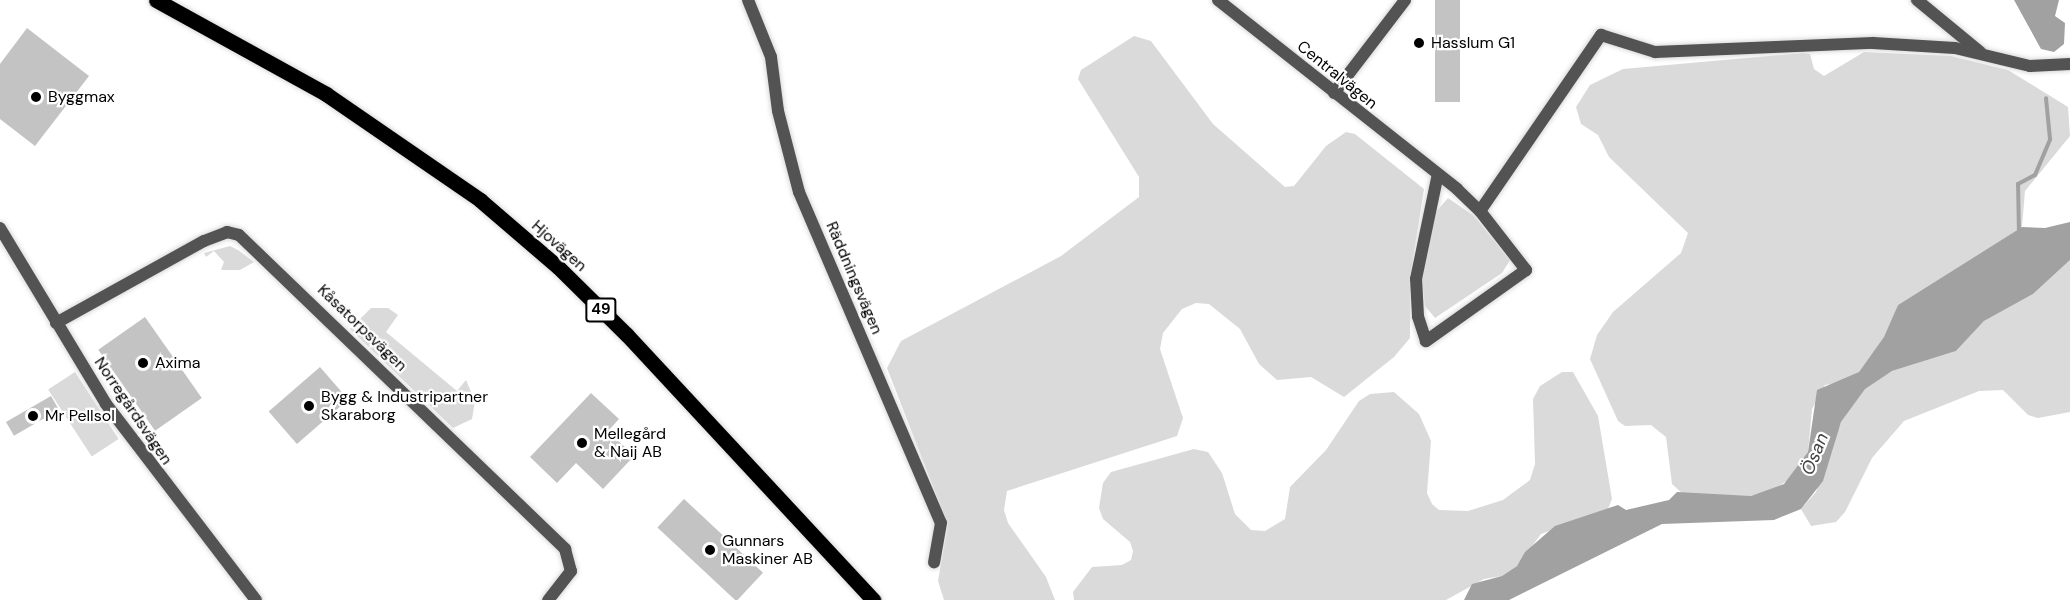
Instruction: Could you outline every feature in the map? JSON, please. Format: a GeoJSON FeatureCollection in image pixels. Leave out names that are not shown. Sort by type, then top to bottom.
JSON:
{"type":"FeatureCollection","features":[{"type":"Feature","properties":{"kind":"main road","name":"Hjovägen"},"geometry":{"type":"LineString","coordinates":[[156,0],[335,100],[480,200],[558,267],[627,335],[873,600]]}},
{"type":"Feature","properties":{"kind":"street","name":"Räddningsvägen"},"geometry":{"type":"LineString","coordinates":[[748,0],[771,57],[778,111],[799,192],[941,523],[934,562]]}},
{"type":"Feature","properties":{"kind":"street","name":"Centralvägen"},"geometry":{"type":"LineString","coordinates":[[1218,0],[1437,174],[1480,211],[1526,270],[1426,341],[1418,316],[1416,279],[1437,174]]}},
{"type":"Feature","properties":{"kind":"street"},"geometry":{"type":"LineString","coordinates":[[1334,93],[1405,0]]}},
{"type":"Feature","properties":{"kind":"street"},"geometry":{"type":"LineString","coordinates":[[1917,0],[1981,53]]}},
{"type":"Feature","properties":{"kind":"street"},"geometry":{"type":"LineString","coordinates":[[1480,211],[1601,35],[1655,52],[1873,43],[1981,53],[2030,66],[2070,64]]}},
{"type":"Feature","properties":{"kind":"street","name":"Norregårdsvägen"},"geometry":{"type":"LineString","coordinates":[[0,228],[56,323],[149,466],[256,600]]}},
{"type":"Feature","properties":{"kind":"street","name":"Kåsatorpsvägen"},"geometry":{"type":"LineString","coordinates":[[56,323],[204,240],[227,232],[249,241],[565,549],[571,571],[548,600]]}},
{"type":"Feature","properties":{"kind":"shaded area"},"geometry":{"type":"Polygon","coordinates":[[[1134,36],[1151,41],[1213,124],[1285,187],[1294,186],[1326,146],[1346,132],[1355,134],[1424,189],[1410,278],[1410,338],[1394,357],[1344,397],[1311,377],[1277,380],[1259,364],[1240,329],[1209,304],[1196,303],[1182,309],[1163,333],[1160,349],[1183,418],[1177,436],[1007,491],[1004,510],[1008,523],[1046,577],[1055,600],[944,600],[938,581],[948,525],[887,368],[901,341],[1061,256],[1139,197],[1139,177],[1078,79],[1081,70],[1134,36]]]}},
{"type":"Feature","properties":{"kind":"shaded area"},"geometry":{"type":"Polygon","coordinates":[[[1864,52],[1951,56],[2008,70],[2068,107],[2070,136],[2025,191],[2022,227],[1898,305],[1885,337],[1859,372],[1844,382],[1825,385],[1812,409],[1808,452],[1794,476],[1773,490],[1751,496],[1684,495],[1672,484],[1666,437],[1651,425],[1625,426],[1618,421],[1590,359],[1597,335],[1613,312],[1681,253],[1688,233],[1609,157],[1598,135],[1581,124],[1576,107],[1590,85],[1623,69],[1803,53],[1810,54],[1814,69],[1824,76],[1864,52]]]}},
{"type":"Feature","properties":{"kind":"shaded area"},"geometry":{"type":"Polygon","coordinates":[[[1448,198],[1474,216],[1510,260],[1502,273],[1435,318],[1425,306],[1422,279],[1436,212],[1448,198]]]}},
{"type":"Feature","properties":{"kind":"shaded area"},"geometry":{"type":"Polygon","coordinates":[[[230,246],[254,262],[240,270],[221,270],[224,262],[214,251],[206,257],[204,253],[230,246]]]}},
{"type":"Feature","properties":{"kind":"shaded area"},"geometry":{"type":"Polygon","coordinates":[[[2070,260],[2070,412],[2038,418],[2028,415],[2003,390],[1979,391],[1904,421],[1872,458],[1845,512],[1836,522],[1811,526],[1801,509],[1816,492],[1841,422],[1865,388],[1892,371],[1956,351],[1984,321],[2033,294],[2070,260]]]}},
{"type":"Feature","properties":{"kind":"shaded area"},"geometry":{"type":"Polygon","coordinates":[[[371,308],[388,308],[398,315],[386,332],[457,391],[466,380],[475,401],[472,419],[453,428],[350,329],[371,308]]]}},
{"type":"Feature","properties":{"kind":"shaded area"},"geometry":{"type":"Polygon","coordinates":[[[75,372],[119,439],[92,457],[48,389],[75,372]]]}},
{"type":"Feature","properties":{"kind":"shaded area"},"geometry":{"type":"Polygon","coordinates":[[[1562,372],[1573,372],[1598,416],[1612,499],[1608,509],[1541,534],[1517,566],[1502,576],[1484,579],[1446,600],[1074,600],[1073,592],[1092,567],[1122,565],[1131,560],[1133,551],[1130,542],[1103,519],[1099,508],[1103,483],[1111,472],[1194,449],[1208,452],[1222,473],[1235,514],[1251,530],[1265,531],[1285,519],[1290,487],[1326,450],[1359,401],[1370,394],[1394,392],[1419,414],[1431,441],[1427,493],[1432,504],[1439,510],[1468,511],[1503,500],[1530,480],[1535,464],[1533,399],[1540,386],[1562,372]]]}},
{"type":"Feature","properties":{"kind":"water"},"geometry":{"type":"Polygon","coordinates":[[[2014,0],[2059,0],[2055,16],[2065,23],[2064,44],[2054,52],[2041,49],[2014,0]]]}},
{"type":"Feature","properties":{"kind":"water","name":"Ösan"},"geometry":{"type":"Polygon","coordinates":[[[2070,222],[2070,260],[2033,294],[1984,321],[1956,351],[1892,371],[1865,389],[1841,422],[1823,481],[1801,509],[1774,520],[1662,524],[1509,600],[1464,600],[1472,584],[1502,576],[1517,566],[1525,552],[1555,526],[1618,505],[1626,510],[1669,500],[1677,492],[1751,496],[1784,484],[1808,452],[1817,390],[1859,372],[1884,337],[1898,305],[2022,227],[2045,228],[2070,222]]]}},
{"type":"Feature","properties":{"kind":"building"},"geometry":{"type":"Polygon","coordinates":[[[1435,0],[1460,0],[1460,102],[1435,102],[1435,0]]]}},
{"type":"Feature","properties":{"kind":"building","name":"Byggmax"},"geometry":{"type":"Polygon","coordinates":[[[27,28],[89,76],[35,146],[0,119],[0,64],[27,28]]]}},
{"type":"Feature","properties":{"kind":"building","name":"Axima"},"geometry":{"type":"Polygon","coordinates":[[[145,317],[202,398],[155,431],[98,350],[145,317]]]}},
{"type":"Feature","properties":{"kind":"building","name":"Bygg & Industripartner Skaraborg"},"geometry":{"type":"Polygon","coordinates":[[[320,367],[348,399],[297,444],[269,412],[320,367]]]}},
{"type":"Feature","properties":{"kind":"building","name":"Mellegård & Naij AB"},"geometry":{"type":"Polygon","coordinates":[[[591,393],[619,419],[608,431],[634,456],[603,489],[576,463],[557,483],[530,457],[591,393]]]}},
{"type":"Feature","properties":{"kind":"building","name":"Mr Pellsol"},"geometry":{"type":"Polygon","coordinates":[[[51,396],[59,410],[14,436],[6,422],[51,396]]]}},
{"type":"Feature","properties":{"kind":"building","name":"Gunnars Maskiner AB"},"geometry":{"type":"Polygon","coordinates":[[[684,499],[763,573],[735,600],[657,528],[684,499]]]}},
{"type":"Feature","properties":{"kind":"waterway"},"geometry":{"type":"LineString","coordinates":[[2019,234],[2018,184],[2035,175],[2050,139],[2046,98]]}},
{"type":"Feature","properties":{"kind":"place","name":"Hasslum G1"},"geometry":{"type":"Point","coordinates":[1419,43]}},
{"type":"Feature","properties":{"kind":"place","name":"Byggmax"},"geometry":{"type":"Point","coordinates":[36,97]}},
{"type":"Feature","properties":{"kind":"place","name":"Axima"},"geometry":{"type":"Point","coordinates":[143,363]}},
{"type":"Feature","properties":{"kind":"place","name":"Bygg & Industripartner Skaraborg"},"geometry":{"type":"Point","coordinates":[309,406]}},
{"type":"Feature","properties":{"kind":"place","name":"Mr Pellsol"},"geometry":{"type":"Point","coordinates":[33,416]}},
{"type":"Feature","properties":{"kind":"place","name":"Mellegård & Naij AB"},"geometry":{"type":"Point","coordinates":[582,443]}},
{"type":"Feature","properties":{"kind":"place","name":"Gunnars Maskiner AB"},"geometry":{"type":"Point","coordinates":[710,550]}}]}
